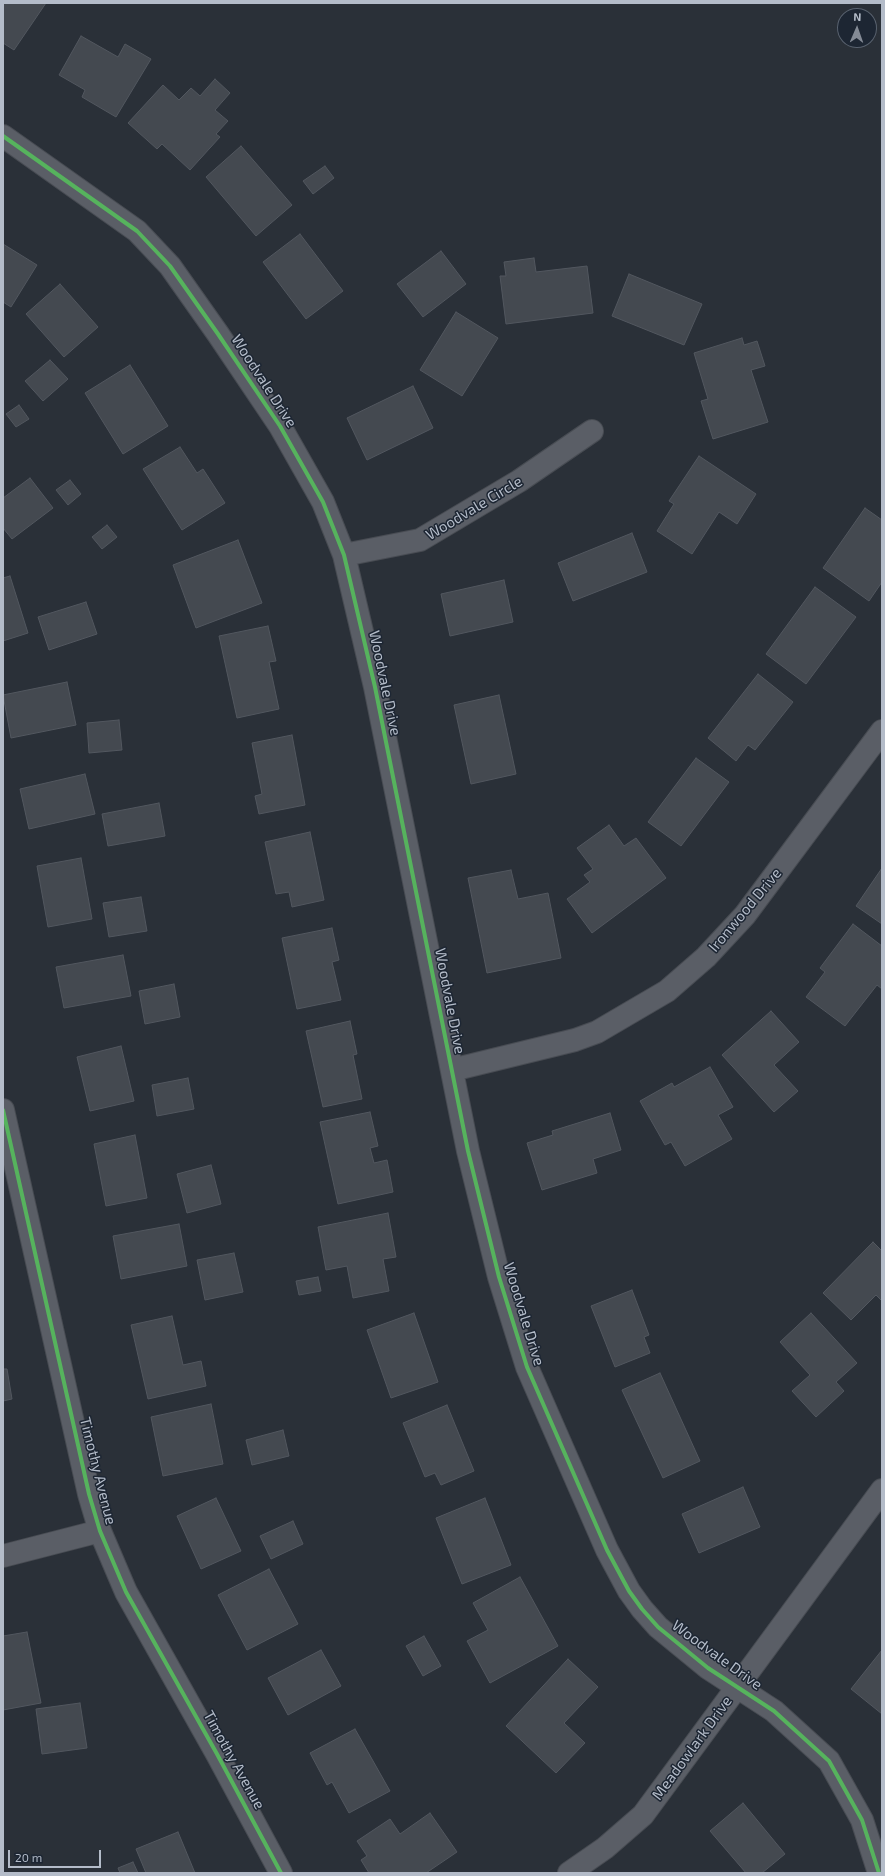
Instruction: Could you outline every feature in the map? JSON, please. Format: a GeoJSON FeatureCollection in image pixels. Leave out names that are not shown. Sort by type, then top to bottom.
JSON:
{"type":"FeatureCollection","features":[{"type":"Feature","properties":{"kind":"street","name":"Woodvale Drive"},"geometry":{"type":"LineString","coordinates":[[3,136],[137,230],[170,266],[280,426],[323,502],[344,555],[374,687],[468,1151],[498,1270],[526,1367],[607,1550],[629,1592],[658,1628],[708,1668],[774,1711],[829,1760],[862,1820],[879,1873]]}},
{"type":"Feature","properties":{"kind":"street","name":"Woodvale Circle"},"geometry":{"type":"LineString","coordinates":[[344,555],[420,540],[519,480],[592,431]]}},
{"type":"Feature","properties":{"kind":"street","name":"Ironwood Drive"},"geometry":{"type":"LineString","coordinates":[[452,1070],[575,1040],[597,1032],[667,991],[706,957],[745,915],[882,731]]}},
{"type":"Feature","properties":{"kind":"street","name":"Timothy Avenue"},"geometry":{"type":"LineString","coordinates":[[3,1110],[89,1494],[100,1531],[126,1592],[217,1754],[281,1873]]}},
{"type":"Feature","properties":{"kind":"street","name":"Meadowlark Drive"},"geometry":{"type":"LineString","coordinates":[[569,1873],[605,1848],[643,1815],[882,1490]]}},
{"type":"Feature","properties":{"kind":"street"},"geometry":{"type":"LineString","coordinates":[[3,1556],[100,1531]]}},
{"type":"Feature","properties":{"kind":"building"},"geometry":{"type":"Polygon","coordinates":[[[3,3],[46,3],[14,50],[3,43],[3,3]]]}},
{"type":"Feature","properties":{"kind":"building"},"geometry":{"type":"Polygon","coordinates":[[[81,36],[118,57],[125,44],[151,59],[116,117],[82,97],[85,90],[59,75],[81,36]]]}},
{"type":"Feature","properties":{"kind":"building"},"geometry":{"type":"Polygon","coordinates":[[[215,79],[230,93],[215,110],[228,121],[216,134],[220,137],[190,170],[162,144],[157,149],[128,123],[163,85],[179,100],[191,88],[200,96],[215,79]]]}},
{"type":"Feature","properties":{"kind":"building"},"geometry":{"type":"Polygon","coordinates":[[[241,146],[292,205],[256,236],[206,177],[241,146]]]}},
{"type":"Feature","properties":{"kind":"building"},"geometry":{"type":"Polygon","coordinates":[[[325,166],[334,178],[313,194],[303,181],[325,166]]]}},
{"type":"Feature","properties":{"kind":"building"},"geometry":{"type":"Polygon","coordinates":[[[300,234],[343,291],[306,319],[263,262],[300,234]]]}},
{"type":"Feature","properties":{"kind":"building"},"geometry":{"type":"Polygon","coordinates":[[[3,244],[37,265],[11,307],[3,302],[3,244]]]}},
{"type":"Feature","properties":{"kind":"building"},"geometry":{"type":"Polygon","coordinates":[[[441,251],[466,284],[423,317],[397,284],[441,251]]]}},
{"type":"Feature","properties":{"kind":"building"},"geometry":{"type":"Polygon","coordinates":[[[534,258],[536,272],[587,266],[593,313],[506,324],[500,276],[506,276],[504,262],[534,258]]]}},
{"type":"Feature","properties":{"kind":"building"},"geometry":{"type":"Polygon","coordinates":[[[629,274],[702,304],[684,345],[612,316],[629,274]]]}},
{"type":"Feature","properties":{"kind":"building"},"geometry":{"type":"Polygon","coordinates":[[[60,284],[98,327],[64,357],[26,314],[60,284]]]}},
{"type":"Feature","properties":{"kind":"building"},"geometry":{"type":"Polygon","coordinates":[[[456,312],[498,338],[462,396],[420,370],[456,312]]]}},
{"type":"Feature","properties":{"kind":"building"},"geometry":{"type":"Polygon","coordinates":[[[742,338],[744,345],[757,341],[765,366],[751,370],[768,422],[713,439],[701,401],[708,399],[694,353],[742,338]]]}},
{"type":"Feature","properties":{"kind":"building"},"geometry":{"type":"Polygon","coordinates":[[[50,360],[68,379],[43,401],[25,381],[50,360]]]}},
{"type":"Feature","properties":{"kind":"building"},"geometry":{"type":"Polygon","coordinates":[[[130,365],[168,426],[123,454],[85,393],[130,365]]]}},
{"type":"Feature","properties":{"kind":"building"},"geometry":{"type":"Polygon","coordinates":[[[413,386],[433,428],[367,460],[347,418],[413,386]]]}},
{"type":"Feature","properties":{"kind":"building"},"geometry":{"type":"Polygon","coordinates":[[[19,405],[29,419],[16,427],[6,414],[19,405]]]}},
{"type":"Feature","properties":{"kind":"building"},"geometry":{"type":"Polygon","coordinates":[[[180,447],[197,473],[203,469],[225,503],[182,530],[143,469],[180,447]]]}},
{"type":"Feature","properties":{"kind":"building"},"geometry":{"type":"Polygon","coordinates":[[[699,456],[756,494],[737,524],[719,512],[692,554],[657,531],[674,504],[669,501],[699,456]]]}},
{"type":"Feature","properties":{"kind":"building"},"geometry":{"type":"Polygon","coordinates":[[[30,478],[53,508],[12,539],[3,528],[3,498],[30,478]]]}},
{"type":"Feature","properties":{"kind":"building"},"geometry":{"type":"Polygon","coordinates":[[[70,480],[81,494],[68,505],[56,490],[70,480]]]}},
{"type":"Feature","properties":{"kind":"building"},"geometry":{"type":"Polygon","coordinates":[[[865,508],[882,520],[882,582],[869,601],[823,568],[865,508]]]}},
{"type":"Feature","properties":{"kind":"building"},"geometry":{"type":"Polygon","coordinates":[[[107,525],[117,537],[102,549],[92,537],[107,525]]]}},
{"type":"Feature","properties":{"kind":"building"},"geometry":{"type":"Polygon","coordinates":[[[632,533],[647,572],[573,601],[558,563],[632,533]]]}},
{"type":"Feature","properties":{"kind":"building"},"geometry":{"type":"Polygon","coordinates":[[[238,540],[262,603],[196,628],[173,565],[238,540]]]}},
{"type":"Feature","properties":{"kind":"building"},"geometry":{"type":"Polygon","coordinates":[[[10,576],[28,633],[3,641],[3,578],[10,576]]]}},
{"type":"Feature","properties":{"kind":"building"},"geometry":{"type":"Polygon","coordinates":[[[504,580],[513,622],[450,636],[441,594],[504,580]]]}},
{"type":"Feature","properties":{"kind":"building"},"geometry":{"type":"Polygon","coordinates":[[[815,587],[856,617],[806,684],[766,654],[815,587]]]}},
{"type":"Feature","properties":{"kind":"building"},"geometry":{"type":"Polygon","coordinates":[[[86,602],[97,634],[49,650],[38,617],[86,602]]]}},
{"type":"Feature","properties":{"kind":"building"},"geometry":{"type":"Polygon","coordinates":[[[268,626],[276,661],[269,662],[279,709],[237,718],[219,636],[268,626]]]}},
{"type":"Feature","properties":{"kind":"building"},"geometry":{"type":"Polygon","coordinates":[[[758,674],[793,702],[755,750],[748,745],[736,761],[708,738],[758,674]]]}},
{"type":"Feature","properties":{"kind":"building"},"geometry":{"type":"Polygon","coordinates":[[[67,682],[76,725],[11,738],[3,695],[67,682]]]}},
{"type":"Feature","properties":{"kind":"building"},"geometry":{"type":"Polygon","coordinates":[[[499,695],[516,774],[471,784],[454,705],[499,695]]]}},
{"type":"Feature","properties":{"kind":"building"},"geometry":{"type":"Polygon","coordinates":[[[119,720],[122,750],[89,753],[87,723],[119,720]]]}},
{"type":"Feature","properties":{"kind":"building"},"geometry":{"type":"Polygon","coordinates":[[[292,735],[305,805],[259,814],[255,796],[262,794],[252,743],[292,735]]]}},
{"type":"Feature","properties":{"kind":"building"},"geometry":{"type":"Polygon","coordinates":[[[696,758],[729,782],[681,846],[648,822],[696,758]]]}},
{"type":"Feature","properties":{"kind":"building"},"geometry":{"type":"Polygon","coordinates":[[[85,774],[95,814],[29,829],[20,789],[85,774]]]}},
{"type":"Feature","properties":{"kind":"building"},"geometry":{"type":"Polygon","coordinates":[[[159,803],[165,836],[108,846],[102,814],[159,803]]]}},
{"type":"Feature","properties":{"kind":"building"},"geometry":{"type":"Polygon","coordinates":[[[609,825],[624,846],[636,838],[666,878],[592,933],[567,899],[590,882],[584,875],[593,869],[577,848],[609,825]]]}},
{"type":"Feature","properties":{"kind":"building"},"geometry":{"type":"Polygon","coordinates":[[[310,832],[324,900],[292,907],[289,892],[276,894],[265,842],[310,832]]]}},
{"type":"Feature","properties":{"kind":"building"},"geometry":{"type":"Polygon","coordinates":[[[81,858],[92,919],[48,927],[37,866],[81,858]]]}},
{"type":"Feature","properties":{"kind":"building"},"geometry":{"type":"Polygon","coordinates":[[[882,868],[882,924],[856,906],[882,868]]]}},
{"type":"Feature","properties":{"kind":"building"},"geometry":{"type":"Polygon","coordinates":[[[511,870],[518,899],[548,893],[561,958],[487,973],[468,878],[511,870]]]}},
{"type":"Feature","properties":{"kind":"building"},"geometry":{"type":"Polygon","coordinates":[[[141,897],[147,931],[109,937],[103,903],[141,897]]]}},
{"type":"Feature","properties":{"kind":"building"},"geometry":{"type":"Polygon","coordinates":[[[853,924],[882,946],[882,989],[877,985],[845,1026],[806,997],[825,972],[820,968],[853,924]]]}},
{"type":"Feature","properties":{"kind":"building"},"geometry":{"type":"Polygon","coordinates":[[[332,928],[339,960],[332,962],[341,1000],[297,1009],[282,938],[332,928]]]}},
{"type":"Feature","properties":{"kind":"building"},"geometry":{"type":"Polygon","coordinates":[[[123,955],[131,996],[64,1008],[56,967],[123,955]]]}},
{"type":"Feature","properties":{"kind":"building"},"geometry":{"type":"Polygon","coordinates":[[[174,984],[180,1017],[145,1024],[139,991],[174,984]]]}},
{"type":"Feature","properties":{"kind":"building"},"geometry":{"type":"Polygon","coordinates":[[[771,1011],[799,1042],[774,1065],[798,1091],[774,1112],[722,1055],[771,1011]]]}},
{"type":"Feature","properties":{"kind":"building"},"geometry":{"type":"Polygon","coordinates":[[[350,1021],[357,1054],[353,1055],[362,1099],[323,1107],[306,1031],[350,1021]]]}},
{"type":"Feature","properties":{"kind":"building"},"geometry":{"type":"Polygon","coordinates":[[[121,1046],[134,1101],[90,1111],[77,1057],[121,1046]]]}},
{"type":"Feature","properties":{"kind":"building"},"geometry":{"type":"Polygon","coordinates":[[[710,1067],[733,1107],[718,1115],[732,1139],[685,1166],[671,1142],[665,1145],[640,1101],[672,1083],[674,1087],[710,1067]]]}},
{"type":"Feature","properties":{"kind":"building"},"geometry":{"type":"Polygon","coordinates":[[[188,1078],[194,1109],[157,1116],[152,1085],[188,1078]]]}},
{"type":"Feature","properties":{"kind":"building"},"geometry":{"type":"Polygon","coordinates":[[[370,1112],[378,1146],[370,1148],[374,1163],[387,1160],[393,1192],[338,1204],[320,1122],[370,1112]]]}},
{"type":"Feature","properties":{"kind":"building"},"geometry":{"type":"Polygon","coordinates":[[[610,1113],[621,1150],[593,1159],[597,1173],[542,1190],[527,1143],[553,1135],[552,1131],[610,1113]]]}},
{"type":"Feature","properties":{"kind":"building"},"geometry":{"type":"Polygon","coordinates":[[[135,1135],[147,1198],[106,1206],[94,1144],[135,1135]]]}},
{"type":"Feature","properties":{"kind":"building"},"geometry":{"type":"Polygon","coordinates":[[[211,1165],[221,1204],[187,1213],[177,1174],[211,1165]]]}},
{"type":"Feature","properties":{"kind":"building"},"geometry":{"type":"Polygon","coordinates":[[[388,1213],[396,1257],[383,1259],[389,1291],[353,1298],[347,1266],[326,1270],[318,1227],[388,1213]]]}},
{"type":"Feature","properties":{"kind":"building"},"geometry":{"type":"Polygon","coordinates":[[[179,1224],[187,1266],[121,1279],[113,1236],[179,1224]]]}},
{"type":"Feature","properties":{"kind":"building"},"geometry":{"type":"Polygon","coordinates":[[[873,1242],[882,1251],[882,1301],[876,1295],[851,1320],[823,1293],[873,1242]]]}},
{"type":"Feature","properties":{"kind":"building"},"geometry":{"type":"Polygon","coordinates":[[[234,1253],[243,1292],[205,1300],[197,1260],[234,1253]]]}},
{"type":"Feature","properties":{"kind":"building"},"geometry":{"type":"Polygon","coordinates":[[[318,1277],[321,1291],[299,1295],[296,1281],[318,1277]]]}},
{"type":"Feature","properties":{"kind":"building"},"geometry":{"type":"Polygon","coordinates":[[[632,1290],[649,1335],[644,1337],[650,1353],[615,1367],[591,1306],[632,1290]]]}},
{"type":"Feature","properties":{"kind":"building"},"geometry":{"type":"Polygon","coordinates":[[[414,1313],[438,1382],[391,1398],[367,1330],[414,1313]]]}},
{"type":"Feature","properties":{"kind":"building"},"geometry":{"type":"Polygon","coordinates":[[[811,1313],[857,1363],[836,1382],[844,1391],[816,1417],[792,1391],[810,1375],[780,1342],[811,1313]]]}},
{"type":"Feature","properties":{"kind":"building"},"geometry":{"type":"Polygon","coordinates":[[[172,1316],[183,1365],[201,1361],[206,1386],[148,1399],[131,1325],[172,1316]]]}},
{"type":"Feature","properties":{"kind":"building"},"geometry":{"type":"Polygon","coordinates":[[[3,1369],[7,1369],[12,1399],[3,1401],[3,1369]]]}},
{"type":"Feature","properties":{"kind":"building"},"geometry":{"type":"Polygon","coordinates":[[[660,1373],[700,1461],[663,1478],[622,1390],[660,1373]]]}},
{"type":"Feature","properties":{"kind":"building"},"geometry":{"type":"Polygon","coordinates":[[[211,1404],[223,1464],[163,1476],[151,1417],[211,1404]]]}},
{"type":"Feature","properties":{"kind":"building"},"geometry":{"type":"Polygon","coordinates":[[[447,1405],[474,1471],[441,1485],[435,1473],[425,1477],[403,1423],[447,1405]]]}},
{"type":"Feature","properties":{"kind":"building"},"geometry":{"type":"Polygon","coordinates":[[[283,1430],[289,1456],[252,1465],[246,1440],[283,1430]]]}},
{"type":"Feature","properties":{"kind":"building"},"geometry":{"type":"Polygon","coordinates":[[[743,1487],[760,1527],[699,1553],[682,1514],[743,1487]]]}},
{"type":"Feature","properties":{"kind":"building"},"geometry":{"type":"Polygon","coordinates":[[[216,1498],[241,1551],[201,1569],[177,1516],[216,1498]]]}},
{"type":"Feature","properties":{"kind":"building"},"geometry":{"type":"Polygon","coordinates":[[[485,1498],[511,1565],[462,1584],[436,1518],[485,1498]]]}},
{"type":"Feature","properties":{"kind":"building"},"geometry":{"type":"Polygon","coordinates":[[[293,1521],[303,1544],[271,1559],[260,1536],[293,1521]]]}},
{"type":"Feature","properties":{"kind":"building"},"geometry":{"type":"Polygon","coordinates":[[[269,1569],[298,1624],[247,1650],[218,1595],[269,1569]]]}},
{"type":"Feature","properties":{"kind":"building"},"geometry":{"type":"Polygon","coordinates":[[[520,1577],[558,1646],[490,1683],[467,1641],[488,1630],[473,1603],[520,1577]]]}},
{"type":"Feature","properties":{"kind":"building"},"geometry":{"type":"Polygon","coordinates":[[[27,1632],[41,1703],[3,1710],[3,1636],[27,1632]]]}},
{"type":"Feature","properties":{"kind":"building"},"geometry":{"type":"Polygon","coordinates":[[[424,1636],[441,1666],[423,1676],[406,1646],[424,1636]]]}},
{"type":"Feature","properties":{"kind":"building"},"geometry":{"type":"Polygon","coordinates":[[[321,1650],[341,1686],[288,1715],[268,1678],[321,1650]]]}},
{"type":"Feature","properties":{"kind":"building"},"geometry":{"type":"Polygon","coordinates":[[[882,1650],[882,1714],[851,1689],[882,1650]]]}},
{"type":"Feature","properties":{"kind":"building"},"geometry":{"type":"Polygon","coordinates":[[[568,1659],[598,1687],[564,1723],[585,1743],[556,1773],[506,1726],[568,1659]]]}},
{"type":"Feature","properties":{"kind":"building"},"geometry":{"type":"Polygon","coordinates":[[[80,1703],[87,1748],[42,1754],[36,1709],[80,1703]]]}},
{"type":"Feature","properties":{"kind":"building"},"geometry":{"type":"Polygon","coordinates":[[[355,1729],[390,1791],[349,1813],[332,1782],[327,1785],[310,1753],[355,1729]]]}},
{"type":"Feature","properties":{"kind":"building"},"geometry":{"type":"Polygon","coordinates":[[[743,1803],[785,1854],[762,1873],[746,1873],[710,1831],[743,1803]]]}},
{"type":"Feature","properties":{"kind":"building"},"geometry":{"type":"Polygon","coordinates":[[[430,1813],[457,1852],[426,1873],[369,1873],[361,1860],[367,1856],[357,1841],[390,1819],[400,1834],[430,1813]]]}},
{"type":"Feature","properties":{"kind":"building"},"geometry":{"type":"Polygon","coordinates":[[[178,1832],[195,1873],[146,1873],[136,1849],[178,1832]]]}},
{"type":"Feature","properties":{"kind":"building"},"geometry":{"type":"Polygon","coordinates":[[[133,1862],[138,1873],[120,1873],[118,1868],[133,1862]]]}},
{"type":"Feature","properties":{"kind":"cycle path"},"geometry":{"type":"LineString","coordinates":[[3,136],[137,231],[170,266],[280,426],[323,502],[344,555],[375,687],[468,1151],[499,1277],[527,1367],[607,1550],[629,1591],[658,1627],[708,1668],[774,1711],[829,1761],[862,1820],[879,1873]]}},
{"type":"Feature","properties":{"kind":"cycle path"},"geometry":{"type":"LineString","coordinates":[[3,1110],[89,1494],[100,1531],[126,1592],[217,1754],[281,1873]]}}]}
